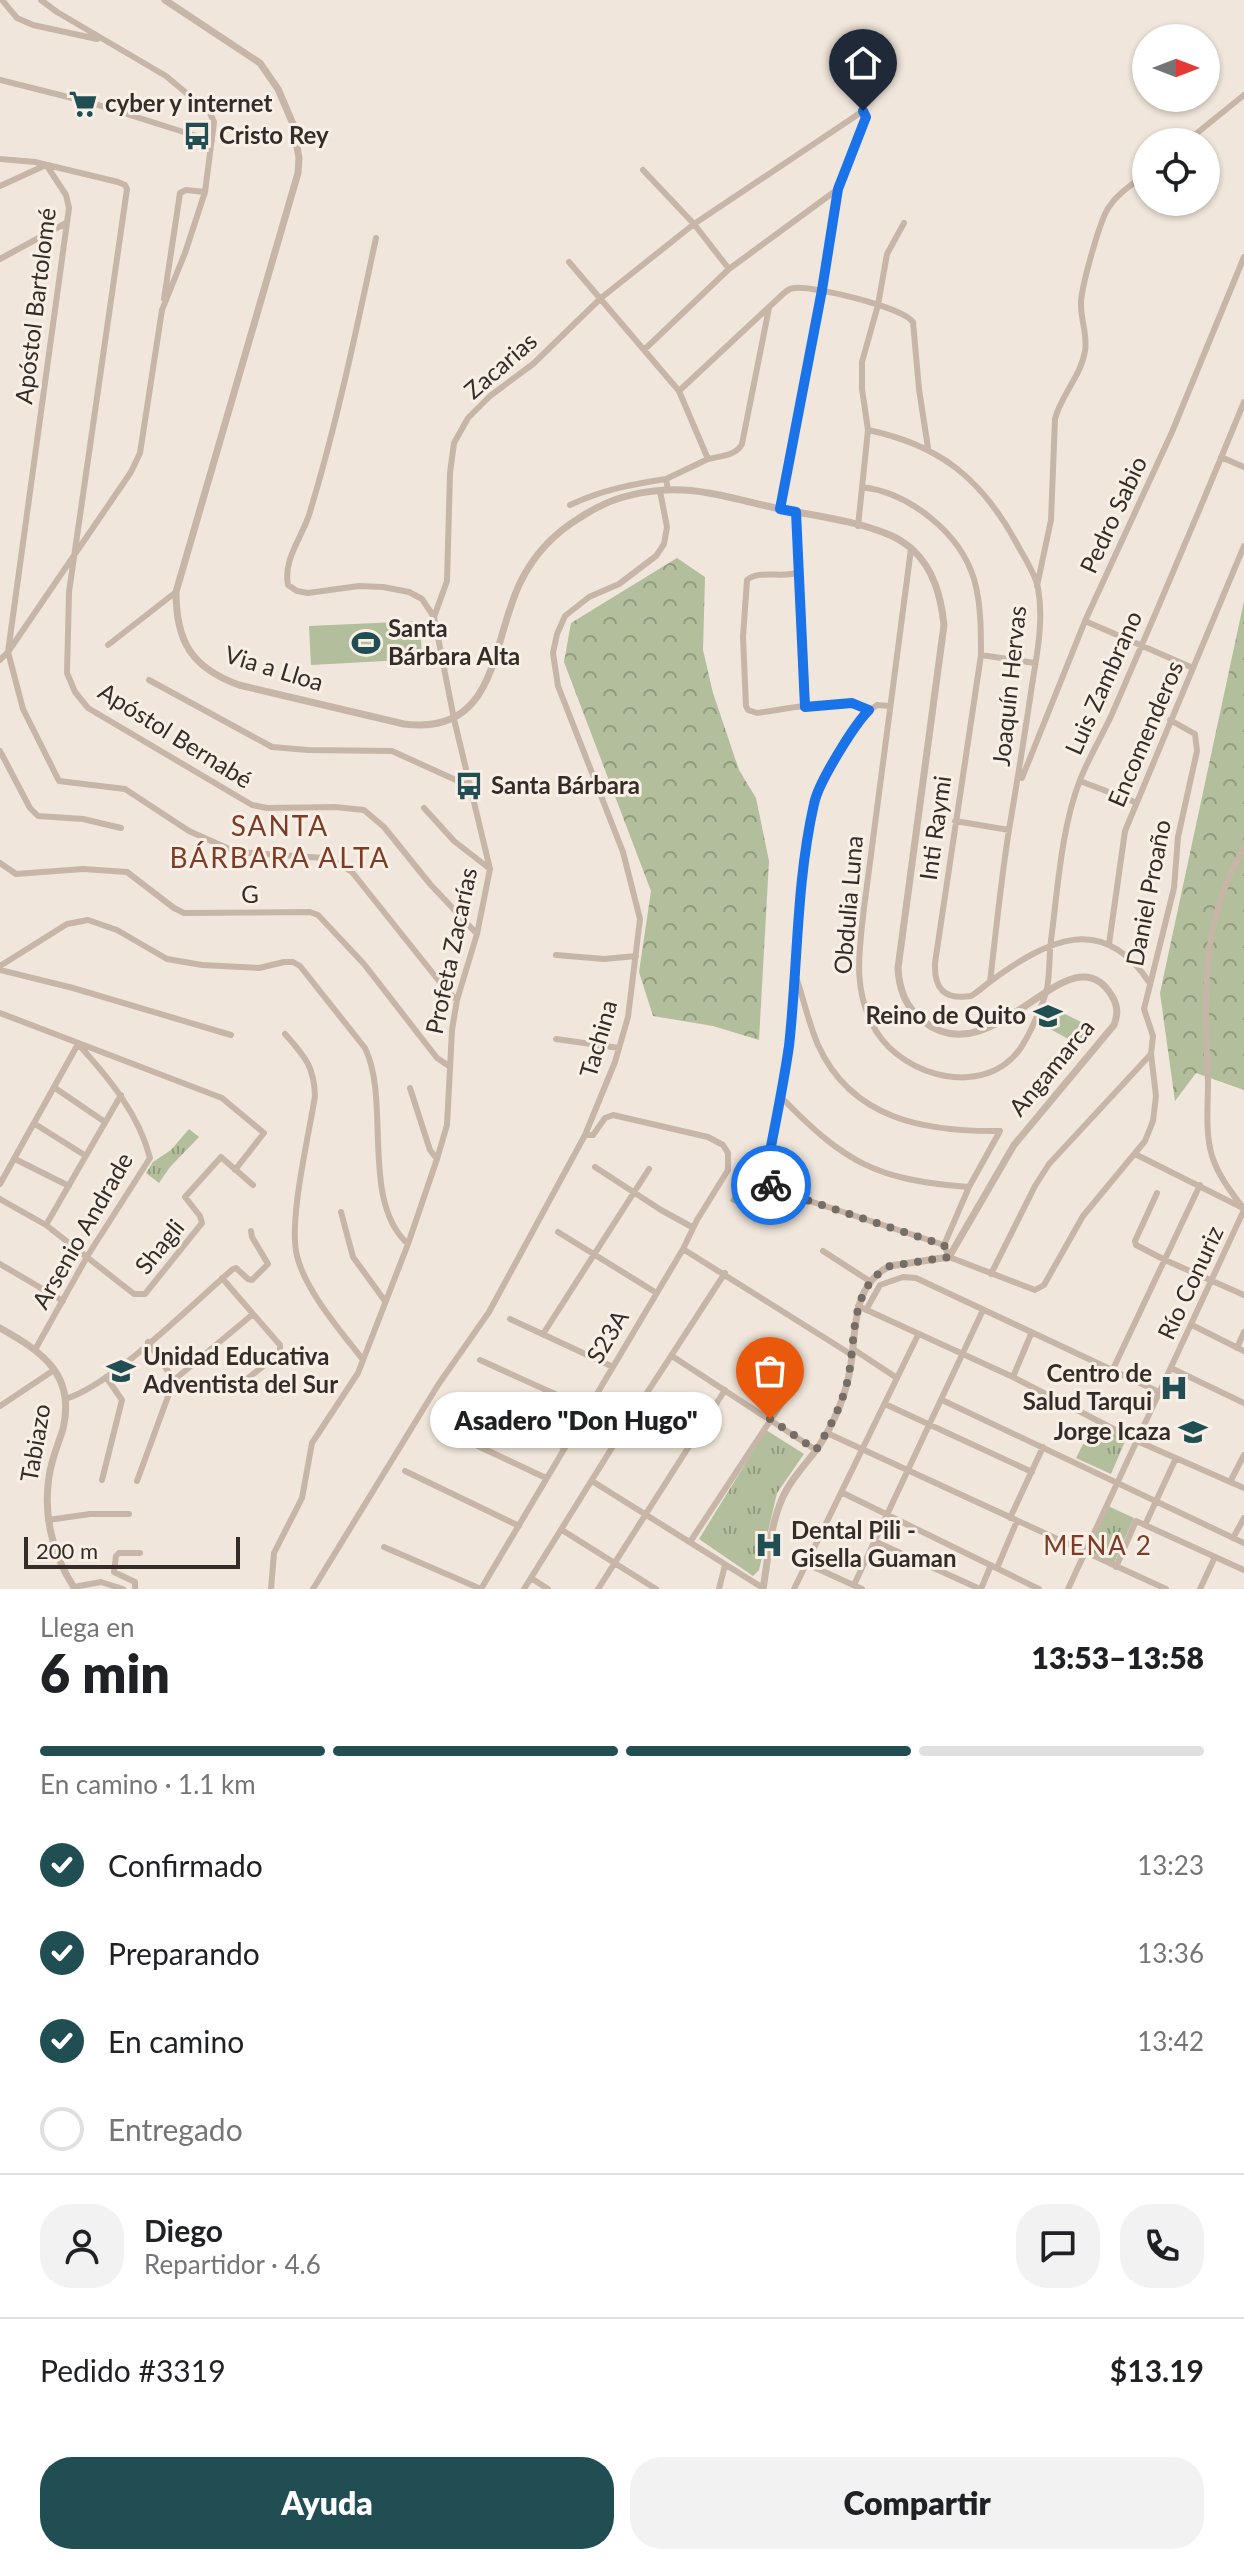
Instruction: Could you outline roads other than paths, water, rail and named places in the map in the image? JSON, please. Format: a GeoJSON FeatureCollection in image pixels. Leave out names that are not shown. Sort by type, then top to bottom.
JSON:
{"type":"FeatureCollection","features":[{"type":"Feature","properties":{"kind":"street"},"geometry":{"type":"LineString","coordinates":[[2,0],[17,18],[33,25],[105,40]]}},
{"type":"Feature","properties":{"kind":"street"},"geometry":{"type":"LineString","coordinates":[[41,0],[166,76],[210,113],[214,122],[205,192],[162,310]]}},
{"type":"Feature","properties":{"kind":"street","name":"Via a Lloa"},"geometry":{"type":"LineString","coordinates":[[165,0],[260,63],[287,106],[299,158],[298,173],[176,592],[176,616],[183,642],[205,668],[221,678],[404,724],[431,725],[454,719]]}},
{"type":"Feature","properties":{"kind":"street"},"geometry":{"type":"LineString","coordinates":[[0,80],[92,103],[212,141]]}},
{"type":"Feature","properties":{"kind":"street"},"geometry":{"type":"LineString","coordinates":[[1203,128],[1244,95]]}},
{"type":"Feature","properties":{"kind":"street","name":"Zacarias"},"geometry":{"type":"LineString","coordinates":[[434,617],[447,581],[450,473],[454,443],[468,418],[490,396],[533,364],[601,298],[694,224],[860,111],[864,112],[866,117],[838,189]]}},
{"type":"Feature","properties":{"kind":"street"},"geometry":{"type":"LineString","coordinates":[[0,159],[46,165]]}},
{"type":"Feature","properties":{"kind":"street"},"geometry":{"type":"LineString","coordinates":[[0,186],[46,165]]}},
{"type":"Feature","properties":{"kind":"street","name":"Apóstol Bernabé"},"geometry":{"type":"LineString","coordinates":[[46,165],[125,185],[126,196],[72,555],[66,633],[67,673],[75,692],[88,708],[252,805],[364,810],[384,827],[430,884],[477,934]]}},
{"type":"Feature","properties":{"kind":"street","name":"Apóstol Bartolomé"},"geometry":{"type":"LineString","coordinates":[[46,165],[66,195],[69,208],[8,652],[23,709],[59,781],[125,789],[189,831],[236,852],[324,858],[352,872],[457,1000]]}},
{"type":"Feature","properties":{"kind":"street"},"geometry":{"type":"LineString","coordinates":[[643,170],[694,224],[729,269]]}},
{"type":"Feature","properties":{"kind":"street"},"geometry":{"type":"LineString","coordinates":[[1037,586],[1050,528],[1055,419],[1086,350],[1081,302],[1106,210],[1132,185]]}},
{"type":"Feature","properties":{"kind":"street"},"geometry":{"type":"LineString","coordinates":[[645,349],[729,269],[838,189]]}},
{"type":"Feature","properties":{"kind":"street"},"geometry":{"type":"LineString","coordinates":[[780,509],[838,189]]}},
{"type":"Feature","properties":{"kind":"street"},"geometry":{"type":"LineString","coordinates":[[0,660],[131,472],[140,453],[180,193],[186,190],[205,192]]}},
{"type":"Feature","properties":{"kind":"street"},"geometry":{"type":"LineString","coordinates":[[0,259],[66,223]]}},
{"type":"Feature","properties":{"kind":"street"},"geometry":{"type":"LineString","coordinates":[[454,719],[469,709],[483,688],[519,584],[548,542],[571,523],[607,502],[630,494],[664,490],[707,493],[858,526],[868,430],[861,375],[887,254],[904,223]]}},
{"type":"Feature","properties":{"kind":"street"},"geometry":{"type":"LineString","coordinates":[[376,238],[350,362],[308,518],[287,565],[286,575],[288,585],[308,593],[359,586],[409,592],[422,599],[434,617]]}},
{"type":"Feature","properties":{"kind":"street","name":"Pedro Sabio"},"geometry":{"type":"LineString","coordinates":[[1017,789],[1085,621],[1172,432],[1244,257]]}},
{"type":"Feature","properties":{"kind":"street"},"geometry":{"type":"LineString","coordinates":[[569,262],[679,391],[708,459]]}},
{"type":"Feature","properties":{"kind":"street"},"geometry":{"type":"LineString","coordinates":[[679,391],[789,289],[822,290],[909,316],[915,331],[919,389],[928,448]]}},
{"type":"Feature","properties":{"kind":"street"},"geometry":{"type":"LineString","coordinates":[[570,505],[599,491],[666,479],[708,459],[739,451],[769,308]]}},
{"type":"Feature","properties":{"kind":"street","name":"Luis Zambrano"},"geometry":{"type":"LineString","coordinates":[[1047,991],[1069,821],[1080,781],[1111,717],[1244,402]]}},
{"type":"Feature","properties":{"kind":"street","name":"Joaquín Hervas"},"geometry":{"type":"LineString","coordinates":[[868,430],[928,448],[957,467],[984,494],[1007,525],[1037,586],[1040,622],[990,982]]}},
{"type":"Feature","properties":{"kind":"street"},"geometry":{"type":"LineString","coordinates":[[1221,457],[1244,467]]}},
{"type":"Feature","properties":{"kind":"street"},"geometry":{"type":"LineString","coordinates":[[664,490],[666,479]]}},
{"type":"Feature","properties":{"kind":"street","name":"Inti Raymi"},"geometry":{"type":"LineString","coordinates":[[862,487],[887,494],[925,514],[942,529],[960,550],[974,579],[981,624],[981,655],[935,977],[939,987],[958,998],[971,996],[1051,943],[1084,938],[1109,944]]}},
{"type":"Feature","properties":{"kind":"street","name":"Tachina"},"geometry":{"type":"LineString","coordinates":[[313,1589],[438,1385],[489,1312],[585,1135],[619,1048],[628,1017],[640,919],[623,852],[558,686],[553,653],[565,616],[589,597],[619,584],[656,556],[664,544],[667,527],[664,490]]}},
{"type":"Feature","properties":{"kind":"street"},"geometry":{"type":"LineString","coordinates":[[796,512],[805,707]]}},
{"type":"Feature","properties":{"kind":"street","name":"Angamarca"},"geometry":{"type":"LineString","coordinates":[[858,526],[892,536],[911,549],[935,581],[944,625],[898,968],[901,990],[916,1015],[926,1024],[937,1030],[961,1035],[990,1028],[1047,991],[1074,978],[1095,980],[1109,991],[1116,1003],[1116,1020],[1102,1041],[1014,1145],[949,1257]]}},
{"type":"Feature","properties":{"kind":"street","name":"Encomenderos"},"geometry":{"type":"LineString","coordinates":[[1109,944],[1125,831],[1244,546]]}},
{"type":"Feature","properties":{"kind":"street","name":"Obdulia Luna"},"geometry":{"type":"LineString","coordinates":[[911,549],[858,966],[863,1002],[878,1034],[895,1052],[931,1072],[953,1079],[979,1077],[1005,1066],[1021,1048],[1047,991]]}},
{"type":"Feature","properties":{"kind":"street"},"geometry":{"type":"LineString","coordinates":[[799,572],[784,577],[752,575],[747,580],[743,637],[745,702],[748,710],[757,713],[852,703],[869,710]]}},
{"type":"Feature","properties":{"kind":"street"},"geometry":{"type":"LineString","coordinates":[[108,645],[176,592]]}},
{"type":"Feature","properties":{"kind":"street","name":"Profeta Zacarías"},"geometry":{"type":"LineString","coordinates":[[271,1589],[274,1553],[302,1498],[312,1443],[351,1385],[363,1360],[437,1159],[447,1125],[449,1066],[457,1000],[477,934],[490,869],[454,719],[434,617]]}},
{"type":"Feature","properties":{"kind":"street"},"geometry":{"type":"LineString","coordinates":[[1085,621],[1193,668]]}},
{"type":"Feature","properties":{"kind":"street"},"geometry":{"type":"LineString","coordinates":[[981,655],[1035,663]]}},
{"type":"Feature","properties":{"kind":"street"},"geometry":{"type":"LineString","coordinates":[[149,680],[272,747],[392,751],[469,786]]}},
{"type":"Feature","properties":{"kind":"street"},"geometry":{"type":"LineString","coordinates":[[890,706],[877,705],[869,710],[850,732],[814,800],[799,905],[796,977],[781,1097],[766,1172],[772,1186],[863,1220],[944,1245]]}},
{"type":"Feature","properties":{"kind":"street","name":"Daniel Proaño"},"geometry":{"type":"LineString","coordinates":[[991,1274],[1035,1290],[1044,1285],[1083,1216],[1145,1141],[1153,1121],[1156,1096],[1151,1054],[1153,1036],[1144,1009],[1174,888],[1178,837],[1197,751],[1195,734],[1170,720]]}},
{"type":"Feature","properties":{"kind":"street"},"geometry":{"type":"LineString","coordinates":[[0,751],[30,808],[38,816],[83,819],[121,828]]}},
{"type":"Feature","properties":{"kind":"street"},"geometry":{"type":"LineString","coordinates":[[1080,781],[1135,802]]}},
{"type":"Feature","properties":{"kind":"street"},"geometry":{"type":"LineString","coordinates":[[424,808],[454,841],[490,869]]}},
{"type":"Feature","properties":{"kind":"street"},"geometry":{"type":"LineString","coordinates":[[955,821],[1009,830]]}},
{"type":"Feature","properties":{"kind":"street"},"geometry":{"type":"LineString","coordinates":[[1244,848],[1229,873],[1207,953],[1205,982],[1209,1145],[1221,1179],[1244,1209]]}},
{"type":"Feature","properties":{"kind":"street","name":"G"},"geometry":{"type":"LineString","coordinates":[[0,863],[16,874],[83,869],[127,872],[184,913],[310,912],[318,915],[364,964],[437,1058],[449,1066]]}},
{"type":"Feature","properties":{"kind":"street"},"geometry":{"type":"LineString","coordinates":[[0,968],[77,920],[88,920],[117,930],[167,959],[202,965],[259,968],[273,963],[293,962],[300,966],[365,1048],[372,1062],[376,1143],[389,1220],[397,1235],[408,1244]]}},
{"type":"Feature","properties":{"kind":"street"},"geometry":{"type":"LineString","coordinates":[[1109,944],[1133,961],[1149,982]]}},
{"type":"Feature","properties":{"kind":"street"},"geometry":{"type":"LineString","coordinates":[[556,955],[604,959],[636,956]]}},
{"type":"Feature","properties":{"kind":"street"},"geometry":{"type":"LineString","coordinates":[[0,968],[231,1035]]}},
{"type":"Feature","properties":{"kind":"street"},"geometry":{"type":"LineString","coordinates":[[796,977],[817,1044],[827,1061],[839,1078],[873,1106],[895,1118],[920,1126],[947,1131],[1000,1131],[969,1187],[944,1245],[949,1257]]}},
{"type":"Feature","properties":{"kind":"street"},"geometry":{"type":"LineString","coordinates":[[0,1025],[3,1015]]}},
{"type":"Feature","properties":{"kind":"street","name":"Arsenio Andrade"},"geometry":{"type":"LineString","coordinates":[[3,1015],[78,1044],[121,1095],[147,1145],[150,1158],[88,1255],[36,1348]]}},
{"type":"Feature","properties":{"kind":"street"},"geometry":{"type":"LineString","coordinates":[[285,1034],[308,1060],[315,1077],[315,1096],[295,1225],[296,1253],[323,1306],[363,1360]]}},
{"type":"Feature","properties":{"kind":"street"},"geometry":{"type":"LineString","coordinates":[[556,1039],[619,1048]]}},
{"type":"Feature","properties":{"kind":"street"},"geometry":{"type":"LineString","coordinates":[[0,1184],[78,1044],[222,1098],[264,1133],[235,1170],[253,1185]]}},
{"type":"Feature","properties":{"kind":"street"},"geometry":{"type":"LineString","coordinates":[[592,1481],[763,1588],[781,1502],[827,1433],[843,1396],[858,1306],[871,1282],[890,1266],[949,1257],[991,1274],[1049,1164],[1151,1054]]}},
{"type":"Feature","properties":{"kind":"street"},"geometry":{"type":"LineString","coordinates":[[55,1088],[105,1122]]}},
{"type":"Feature","properties":{"kind":"street"},"geometry":{"type":"LineString","coordinates":[[410,1088],[430,1150],[437,1159]]}},
{"type":"Feature","properties":{"kind":"street"},"geometry":{"type":"LineString","coordinates":[[46,1225],[121,1095]]}},
{"type":"Feature","properties":{"kind":"street"},"geometry":{"type":"LineString","coordinates":[[781,1097],[833,1146],[874,1170],[895,1178],[969,1187]]}},
{"type":"Feature","properties":{"kind":"street","name":"S23A"},"geometry":{"type":"LineString","coordinates":[[481,1589],[728,1170],[728,1153],[723,1145],[708,1137],[609,1116],[593,1135],[585,1135]]}},
{"type":"Feature","properties":{"kind":"street"},"geometry":{"type":"LineString","coordinates":[[35,1124],[86,1156]]}},
{"type":"Feature","properties":{"kind":"street"},"geometry":{"type":"LineString","coordinates":[[1135,1154],[1244,1209]]}},
{"type":"Feature","properties":{"kind":"street","name":"Shagli"},"geometry":{"type":"LineString","coordinates":[[0,1199],[46,1225],[134,1294],[145,1294],[202,1223],[200,1216],[185,1200],[186,1195],[221,1157],[235,1170]]}},
{"type":"Feature","properties":{"kind":"street"},"geometry":{"type":"LineString","coordinates":[[15,1159],[69,1186]]}},
{"type":"Feature","properties":{"kind":"street"},"geometry":{"type":"LineString","coordinates":[[595,1167],[692,1227]]}},
{"type":"Feature","properties":{"kind":"street"},"geometry":{"type":"LineString","coordinates":[[543,1334],[649,1169]]}},
{"type":"Feature","properties":{"kind":"street"},"geometry":{"type":"LineString","coordinates":[[1113,1369],[1200,1185]]}},
{"type":"Feature","properties":{"kind":"street"},"geometry":{"type":"LineString","coordinates":[[1157,1193],[1135,1243],[1165,1260],[1244,1295]]}},
{"type":"Feature","properties":{"kind":"street","name":"Río Conuriz"},"geometry":{"type":"LineString","coordinates":[[1068,1589],[1244,1209]]}},
{"type":"Feature","properties":{"kind":"street"},"geometry":{"type":"LineString","coordinates":[[341,1212],[353,1257],[385,1301]]}},
{"type":"Feature","properties":{"kind":"street"},"geometry":{"type":"LineString","coordinates":[[65,1399],[76,1396],[106,1377],[236,1268],[252,1280],[268,1264],[251,1231]]}},
{"type":"Feature","properties":{"kind":"street"},"geometry":{"type":"LineString","coordinates":[[558,1232],[655,1292]]}},
{"type":"Feature","properties":{"kind":"street"},"geometry":{"type":"LineString","coordinates":[[683,1249],[897,1378]]}},
{"type":"Feature","properties":{"kind":"street"},"geometry":{"type":"LineString","coordinates":[[823,1251],[871,1282]]}},
{"type":"Feature","properties":{"kind":"street"},"geometry":{"type":"LineString","coordinates":[[0,1264],[63,1301]]}},
{"type":"Feature","properties":{"kind":"street"},"geometry":{"type":"LineString","coordinates":[[524,1589],[725,1273]]}},
{"type":"Feature","properties":{"kind":"street"},"geometry":{"type":"LineString","coordinates":[[866,1310],[880,1285],[903,1277],[916,1278],[1159,1392]]}},
{"type":"Feature","properties":{"kind":"street"},"geometry":{"type":"LineString","coordinates":[[148,1342],[174,1380],[188,1389],[224,1392],[234,1389],[282,1349],[222,1278]]}},
{"type":"Feature","properties":{"kind":"street"},"geometry":{"type":"LineString","coordinates":[[858,1306],[1013,1377],[1137,1441],[1244,1488]]}},
{"type":"Feature","properties":{"kind":"street"},"geometry":{"type":"LineString","coordinates":[[854,1585],[983,1310]]}},
{"type":"Feature","properties":{"kind":"street"},"geometry":{"type":"LineString","coordinates":[[137,1481],[174,1380],[253,1314]]}},
{"type":"Feature","properties":{"kind":"street"},"geometry":{"type":"LineString","coordinates":[[510,1319],[611,1366]]}},
{"type":"Feature","properties":{"kind":"street"},"geometry":{"type":"LineString","coordinates":[[1192,1325],[1241,1350],[1244,1332]]}},
{"type":"Feature","properties":{"kind":"street","name":"Tabiazo"},"geometry":{"type":"LineString","coordinates":[[0,1328],[36,1348],[54,1370],[65,1399],[65,1419],[49,1474],[48,1520],[59,1560],[74,1588]]}},
{"type":"Feature","properties":{"kind":"street"},"geometry":{"type":"LineString","coordinates":[[1013,1377],[1031,1334]]}},
{"type":"Feature","properties":{"kind":"street"},"geometry":{"type":"LineString","coordinates":[[794,1589],[918,1335]]}},
{"type":"Feature","properties":{"kind":"street"},"geometry":{"type":"LineString","coordinates":[[672,1356],[816,1450]]}},
{"type":"Feature","properties":{"kind":"street"},"geometry":{"type":"LineString","coordinates":[[480,1360],[586,1408]]}},
{"type":"Feature","properties":{"kind":"street"},"geometry":{"type":"LineString","coordinates":[[1171,1368],[1244,1403]]}},
{"type":"Feature","properties":{"kind":"street"},"geometry":{"type":"LineString","coordinates":[[0,1406],[54,1370]]}},
{"type":"Feature","properties":{"kind":"street"},"geometry":{"type":"LineString","coordinates":[[102,1480],[122,1400],[106,1377]]}},
{"type":"Feature","properties":{"kind":"street"},"geometry":{"type":"LineString","coordinates":[[690,1542],[795,1383]]}},
{"type":"Feature","properties":{"kind":"street"},"geometry":{"type":"LineString","coordinates":[[598,1589],[725,1390]]}},
{"type":"Feature","properties":{"kind":"street"},"geometry":{"type":"LineString","coordinates":[[592,1400],[628,1422]]}},
{"type":"Feature","properties":{"kind":"street"},"geometry":{"type":"LineString","coordinates":[[942,1400],[1244,1543]]}},
{"type":"Feature","properties":{"kind":"street"},"geometry":{"type":"LineString","coordinates":[[464,1402],[564,1447]]}},
{"type":"Feature","properties":{"kind":"street"},"geometry":{"type":"LineString","coordinates":[[885,1404],[1032,1472]]}},
{"type":"Feature","properties":{"kind":"street"},"geometry":{"type":"LineString","coordinates":[[446,1431],[546,1478]]}},
{"type":"Feature","properties":{"kind":"street"},"geometry":{"type":"LineString","coordinates":[[827,1433],[1166,1589]]}},
{"type":"Feature","properties":{"kind":"street"},"geometry":{"type":"LineString","coordinates":[[874,1541],[980,1589],[994,1566],[1043,1447]]}},
{"type":"Feature","properties":{"kind":"street"},"geometry":{"type":"LineString","coordinates":[[1230,1482],[1244,1455]]}},
{"type":"Feature","properties":{"kind":"street"},"geometry":{"type":"LineString","coordinates":[[1145,1525],[1176,1458]]}},
{"type":"Feature","properties":{"kind":"street"},"geometry":{"type":"LineString","coordinates":[[405,1471],[519,1526]]}},
{"type":"Feature","properties":{"kind":"street"},"geometry":{"type":"LineString","coordinates":[[843,1493],[1039,1589]]}},
{"type":"Feature","properties":{"kind":"street"},"geometry":{"type":"LineString","coordinates":[[48,1520],[90,1514],[129,1514]]}},
{"type":"Feature","properties":{"kind":"street"},"geometry":{"type":"LineString","coordinates":[[1233,1538],[1244,1518]]}},
{"type":"Feature","properties":{"kind":"street"},"geometry":{"type":"LineString","coordinates":[[1116,1567],[1136,1521],[1244,1570]]}},
{"type":"Feature","properties":{"kind":"street"},"geometry":{"type":"LineString","coordinates":[[562,1530],[656,1589]]}},
{"type":"Feature","properties":{"kind":"street"},"geometry":{"type":"LineString","coordinates":[[384,1547],[481,1589]]}},
{"type":"Feature","properties":{"kind":"street"},"geometry":{"type":"LineString","coordinates":[[135,1589],[135,1582],[114,1572],[116,1556],[119,1553],[140,1553]]}},
{"type":"Feature","properties":{"kind":"street"},"geometry":{"type":"LineString","coordinates":[[1200,1589],[1215,1557]]}},
{"type":"Feature","properties":{"kind":"street"},"geometry":{"type":"LineString","coordinates":[[807,1564],[862,1589]]}},
{"type":"Feature","properties":{"kind":"street"},"geometry":{"type":"LineString","coordinates":[[719,1589],[725,1565]]}},
{"type":"Feature","properties":{"kind":"street"},"geometry":{"type":"LineString","coordinates":[[531,1578],[548,1589]]}},
{"type":"Feature","properties":{"kind":"street"},"geometry":{"type":"LineString","coordinates":[[74,1588],[101,1582],[123,1589]]}},
{"type":"Feature","properties":{"kind":"place","name":"cyber y internet"},"geometry":{"type":"Point","coordinates":[83,104]}},
{"type":"Feature","properties":{"kind":"place","name":"Cristo Rey"},"geometry":{"type":"Point","coordinates":[197,136]}},
{"type":"Feature","properties":{"kind":"place","name":"Santa Bárbara Alta"},"geometry":{"type":"Point","coordinates":[366,643]}},
{"type":"Feature","properties":{"kind":"place","name":"Santa Bárbara"},"geometry":{"type":"Point","coordinates":[469,786]}},
{"type":"Feature","properties":{"kind":"place","name":"Reino de Quito"},"geometry":{"type":"Point","coordinates":[1048,1016]}},
{"type":"Feature","properties":{"kind":"place","name":"Unidad Educativa Adventista del Sur"},"geometry":{"type":"Point","coordinates":[121,1371]}},
{"type":"Feature","properties":{"kind":"place","name":"Centro de Salud Tarqui"},"geometry":{"type":"Point","coordinates":[1174,1388]}},
{"type":"Feature","properties":{"kind":"place","name":"Asadero \"Don Hugo\""},"geometry":{"type":"Point","coordinates":[770,1419]}},
{"type":"Feature","properties":{"kind":"place","name":"Jorge Icaza"},"geometry":{"type":"Point","coordinates":[1193,1432]}},
{"type":"Feature","properties":{"kind":"place","name":"Dental Pili - Gisella Guaman"},"geometry":{"type":"Point","coordinates":[769,1545]}},
{"type":"Feature","properties":{"kind":"district","name":"SANTA BÁRBARA ALTA"},"geometry":{"type":"Point","coordinates":[280,842]}},
{"type":"Feature","properties":{"kind":"district","name":"MENA 2"},"geometry":{"type":"Point","coordinates":[1098,1546]}}]}
